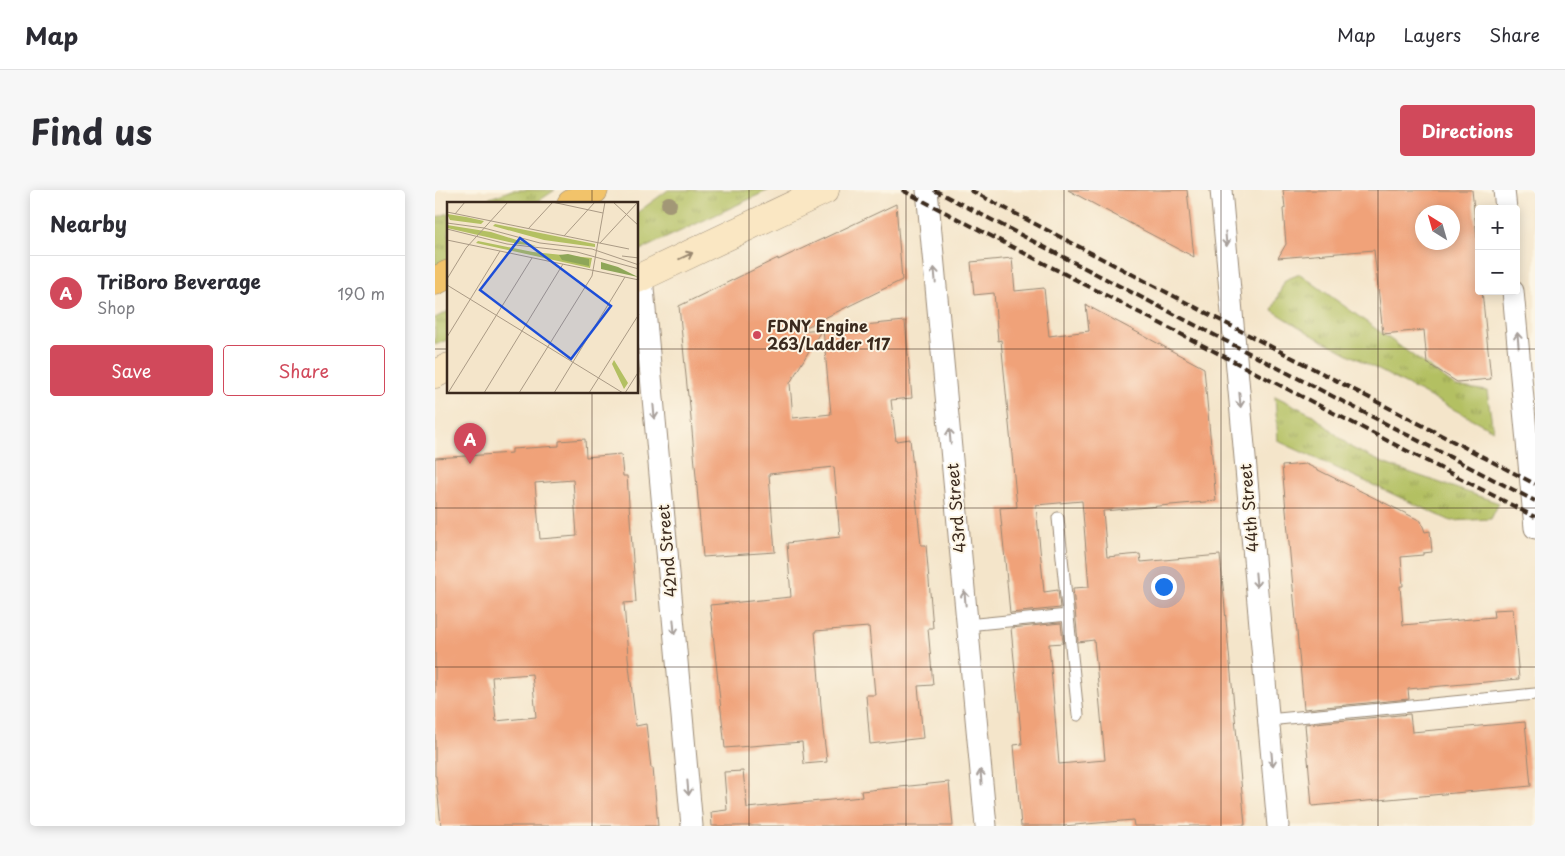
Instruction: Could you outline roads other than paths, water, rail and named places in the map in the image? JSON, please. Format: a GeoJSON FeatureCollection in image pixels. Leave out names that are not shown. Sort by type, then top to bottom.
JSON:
{"type":"FeatureCollection","features":[{"type":"Feature","properties":{"kind":"highway"},"geometry":{"type":"LineString","coordinates":[[574,202],[594,190]]}},
{"type":"Feature","properties":{"kind":"highway"},"geometry":{"type":"LineString","coordinates":[[435,281],[447,275]]}},
{"type":"Feature","properties":{"kind":"main road"},"geometry":{"type":"LineString","coordinates":[[640,278],[825,190]]}},
{"type":"Feature","properties":{"kind":"main road"},"geometry":{"type":"LineString","coordinates":[[435,374],[447,368]]}},
{"type":"Feature","properties":{"kind":"street","name":"43rd Street"},"geometry":{"type":"LineString","coordinates":[[927,190],[986,826]]}},
{"type":"Feature","properties":{"kind":"street","name":"44th Street"},"geometry":{"type":"LineString","coordinates":[[1221,190],[1278,826]]}},
{"type":"Feature","properties":{"kind":"street"},"geometry":{"type":"LineString","coordinates":[[1504,190],[1505,205]]}},
{"type":"Feature","properties":{"kind":"street","name":"42nd Street"},"geometry":{"type":"LineString","coordinates":[[640,278],[692,826]]}},
{"type":"Feature","properties":{"kind":"street"},"geometry":{"type":"LineString","coordinates":[[1513,295],[1535,528]]}},
{"type":"Feature","properties":{"kind":"lane"},"geometry":{"type":"LineString","coordinates":[[1058,518],[1078,715]]}},
{"type":"Feature","properties":{"kind":"lane"},"geometry":{"type":"LineString","coordinates":[[967,625],[1068,615]]}},
{"type":"Feature","properties":{"kind":"lane"},"geometry":{"type":"LineString","coordinates":[[1268,720],[1535,694]]}},
{"type":"Feature","properties":{"kind":"railway"},"geometry":{"type":"LineString","coordinates":[[902,190],[1535,517]]}},
{"type":"Feature","properties":{"kind":"railway"},"geometry":{"type":"LineString","coordinates":[[934,190],[1535,501]]}},
{"type":"Feature","properties":{"kind":"railway"},"geometry":{"type":"LineString","coordinates":[[970,190],[1535,484]]}},
{"type":"Feature","properties":{"kind":"place","name":"FDNY Engine 263/Ladder 117"},"geometry":{"type":"Point","coordinates":[757,335]}},
{"type":"Feature","properties":{"kind":"place","name":"TriBoro Beverage"},"geometry":{"type":"Point","coordinates":[470,464]}}]}
